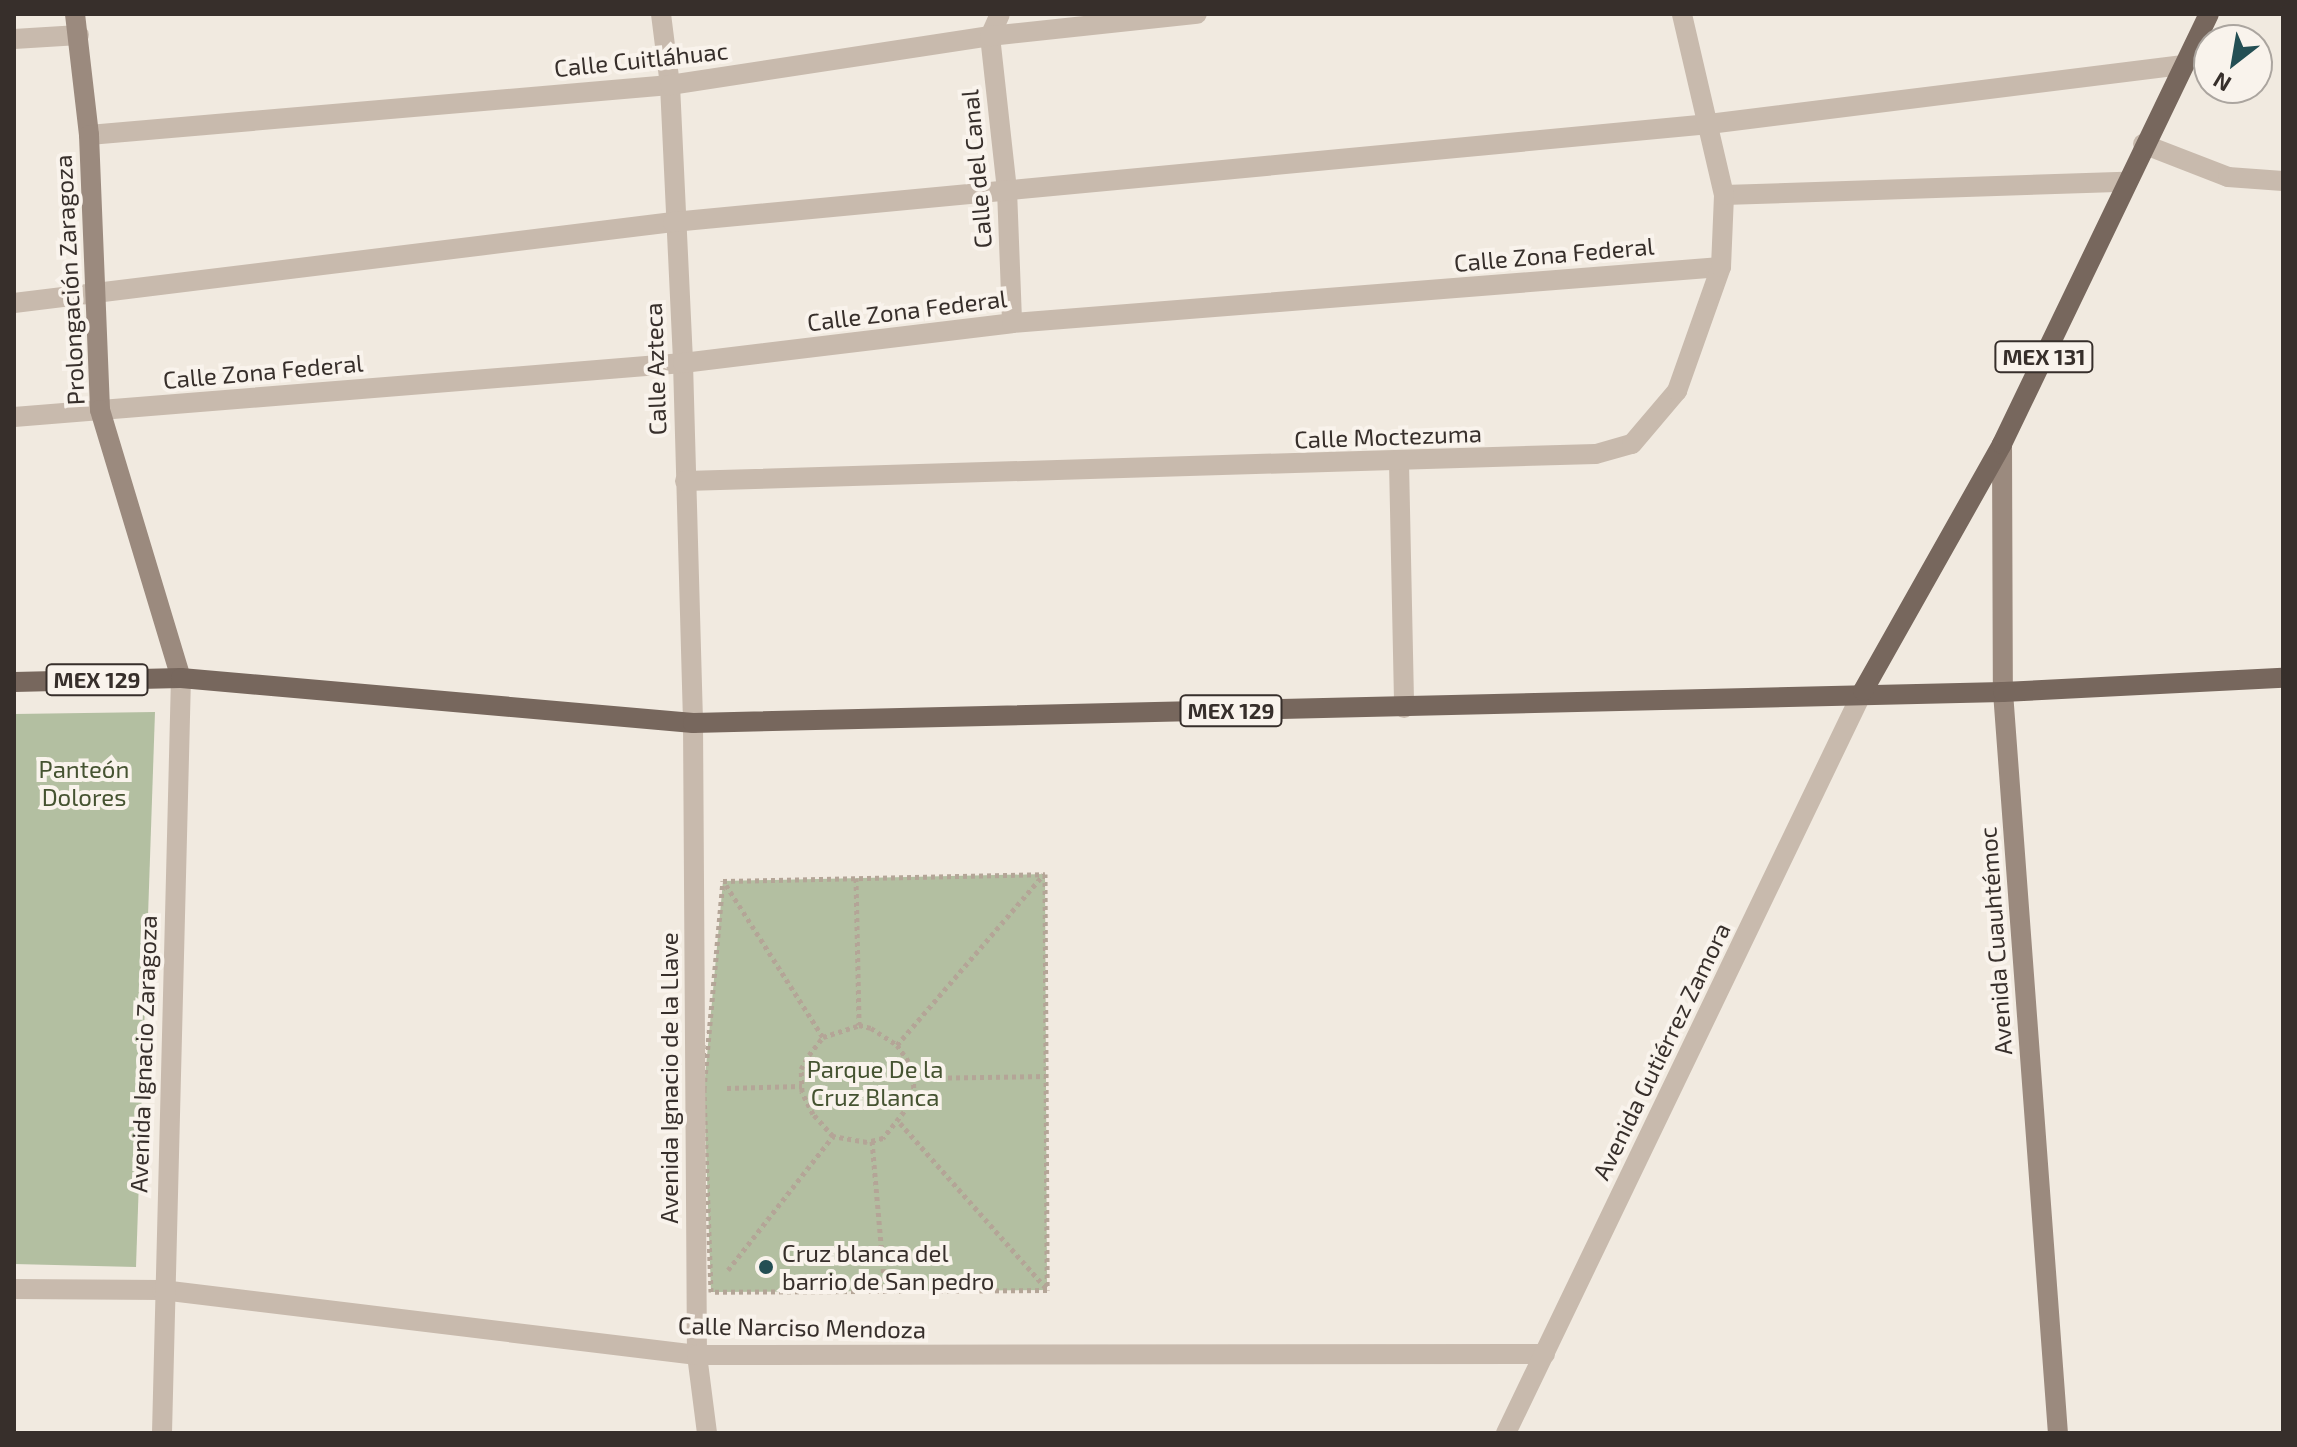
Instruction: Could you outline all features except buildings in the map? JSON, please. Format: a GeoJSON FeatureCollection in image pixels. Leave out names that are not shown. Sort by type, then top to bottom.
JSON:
{"type":"FeatureCollection","features":[{"type":"Feature","properties":{"kind":"main road","name":"Prolongación Zaragoza"},"geometry":{"type":"LineString","coordinates":[[75,14],[89,135],[100,410],[181,678]]}},
{"type":"Feature","properties":{"kind":"main road","name":"MEX 131"},"geometry":{"type":"LineString","coordinates":[[1863,691],[2002,444],[2181,65],[2209,14]]}},
{"type":"Feature","properties":{"kind":"main road","name":"Avenida Cuauhtémoc"},"geometry":{"type":"LineString","coordinates":[[2002,444],[2003,692],[2058,1433]]}},
{"type":"Feature","properties":{"kind":"main road","name":"MEX 129"},"geometry":{"type":"LineString","coordinates":[[14,682],[181,678],[693,723],[1404,708],[1863,691],[2003,692],[2283,678]]}},
{"type":"Feature","properties":{"kind":"street","name":"Calle Azteca"},"geometry":{"type":"LineString","coordinates":[[661,14],[670,85],[673,222],[683,363],[693,723]]}},
{"type":"Feature","properties":{"kind":"street"},"geometry":{"type":"LineString","coordinates":[[990,36],[1000,14]]}},
{"type":"Feature","properties":{"kind":"street","name":"Calle Cuitláhuac"},"geometry":{"type":"LineString","coordinates":[[89,135],[670,85],[1088,20],[1197,14]]}},
{"type":"Feature","properties":{"kind":"street","name":"Calle Moctezuma"},"geometry":{"type":"LineString","coordinates":[[685,481],[1399,462],[1596,454],[1632,444],[1677,391],[1721,267],[1724,195],[1682,14]]}},
{"type":"Feature","properties":{"kind":"street"},"geometry":{"type":"LineString","coordinates":[[14,39],[79,35]]}},
{"type":"Feature","properties":{"kind":"street","name":"Calle del Canal"},"geometry":{"type":"LineString","coordinates":[[990,36],[1007,190],[1012,323]]}},
{"type":"Feature","properties":{"kind":"street"},"geometry":{"type":"LineString","coordinates":[[14,303],[673,222],[1709,124],[2181,65]]}},
{"type":"Feature","properties":{"kind":"street"},"geometry":{"type":"LineString","coordinates":[[2143,144],[2228,177],[2283,181]]}},
{"type":"Feature","properties":{"kind":"street"},"geometry":{"type":"LineString","coordinates":[[1724,195],[2125,182]]}},
{"type":"Feature","properties":{"kind":"street","name":"Calle Zona Federal"},"geometry":{"type":"LineString","coordinates":[[14,417],[683,363],[1012,323],[1721,267]]}},
{"type":"Feature","properties":{"kind":"street"},"geometry":{"type":"LineString","coordinates":[[1399,462],[1404,708]]}},
{"type":"Feature","properties":{"kind":"street","name":"Avenida Ignacio Zaragoza"},"geometry":{"type":"LineString","coordinates":[[162,1433],[162,1290],[181,678]]}},
{"type":"Feature","properties":{"kind":"street","name":"Avenida Gutiérrez Zamora"},"geometry":{"type":"LineString","coordinates":[[1506,1433],[1863,691]]}},
{"type":"Feature","properties":{"kind":"street","name":"Avenida Ignacio de la Llave"},"geometry":{"type":"LineString","coordinates":[[693,723],[697,1355],[707,1433]]}},
{"type":"Feature","properties":{"kind":"street","name":"Calle Narciso Mendoza"},"geometry":{"type":"LineString","coordinates":[[14,1289],[162,1290],[697,1355],[1545,1354]]}},
{"type":"Feature","properties":{"kind":"path"},"geometry":{"type":"LineString","coordinates":[[723,881],[1045,874]]}},
{"type":"Feature","properties":{"kind":"path"},"geometry":{"type":"LineString","coordinates":[[897,1045],[1045,874]]}},
{"type":"Feature","properties":{"kind":"path"},"geometry":{"type":"LineString","coordinates":[[1045,874],[1047,1290]]}},
{"type":"Feature","properties":{"kind":"path"},"geometry":{"type":"LineString","coordinates":[[856,878],[859,1025]]}},
{"type":"Feature","properties":{"kind":"path"},"geometry":{"type":"LineString","coordinates":[[723,881],[823,1037]]}},
{"type":"Feature","properties":{"kind":"path"},"geometry":{"type":"LineString","coordinates":[[708,1304],[711,1292],[704,1089],[723,881]]}},
{"type":"Feature","properties":{"kind":"path"},"geometry":{"type":"LineString","coordinates":[[859,1025],[897,1045],[916,1078],[914,1099],[900,1123],[872,1141],[833,1136],[813,1114],[802,1086],[801,1069],[823,1037],[859,1025]]}},
{"type":"Feature","properties":{"kind":"path"},"geometry":{"type":"LineString","coordinates":[[916,1078],[1046,1076]]}},
{"type":"Feature","properties":{"kind":"path"},"geometry":{"type":"LineString","coordinates":[[704,1089],[802,1086]]}},
{"type":"Feature","properties":{"kind":"path"},"geometry":{"type":"LineString","coordinates":[[900,1123],[1047,1290]]}},
{"type":"Feature","properties":{"kind":"path"},"geometry":{"type":"LineString","coordinates":[[711,1292],[833,1136]]}},
{"type":"Feature","properties":{"kind":"path"},"geometry":{"type":"LineString","coordinates":[[872,1141],[885,1291]]}},
{"type":"Feature","properties":{"kind":"path"},"geometry":{"type":"LineString","coordinates":[[711,1292],[1047,1290]]}},
{"type":"Feature","properties":{"kind":"green space","name":"Panteón Dolores"},"geometry":{"type":"Polygon","coordinates":[[[155,712],[136,1267],[14,1264],[14,714],[155,712]]]}},
{"type":"Feature","properties":{"kind":"green space","name":"Parque De la Cruz Blanca"},"geometry":{"type":"Polygon","coordinates":[[[1045,874],[1047,1290],[711,1292],[704,1089],[723,881],[1045,874]]]}},
{"type":"Feature","properties":{"kind":"place","name":"Cruz blanca del barrio de San pedro"},"geometry":{"type":"Point","coordinates":[766,1267]}}]}
